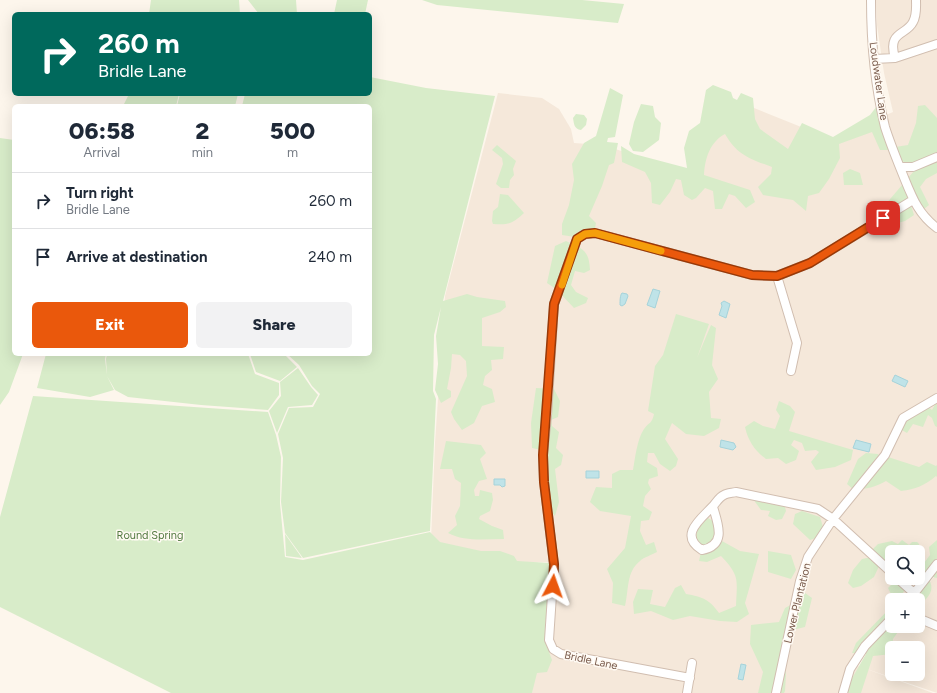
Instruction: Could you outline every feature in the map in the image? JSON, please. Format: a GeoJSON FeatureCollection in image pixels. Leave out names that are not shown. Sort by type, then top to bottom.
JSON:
{"type":"FeatureCollection","features":[{"type":"Feature","properties":{"kind":"street","name":"Loudwater Lane"},"geometry":{"type":"LineString","coordinates":[[871,0],[874,59],[886,128],[913,200],[927,220],[937,228]]}},
{"type":"Feature","properties":{"kind":"street"},"geometry":{"type":"LineString","coordinates":[[895,58],[893,45],[900,33],[913,24],[916,16],[916,0]]}},
{"type":"Feature","properties":{"kind":"street"},"geometry":{"type":"LineString","coordinates":[[874,59],[895,58],[937,44]]}},
{"type":"Feature","properties":{"kind":"street"},"geometry":{"type":"LineString","coordinates":[[900,167],[913,167],[937,157]]}},
{"type":"Feature","properties":{"kind":"street","name":"Bridle Lane"},"geometry":{"type":"LineString","coordinates":[[690,678],[561,654],[553,650],[549,640],[554,564],[544,482],[543,455],[554,304],[577,239],[585,234],[595,233],[752,275],[777,276],[810,263],[913,200]]}},
{"type":"Feature","properties":{"kind":"street"},"geometry":{"type":"LineString","coordinates":[[777,276],[797,343],[791,371]]}},
{"type":"Feature","properties":{"kind":"street","name":"Lower Plantation"},"geometry":{"type":"LineString","coordinates":[[776,693],[800,581],[808,557],[833,519],[885,455],[903,418],[937,398]]}},
{"type":"Feature","properties":{"kind":"street"},"geometry":{"type":"LineString","coordinates":[[713,507],[719,537],[716,544],[709,549],[702,550],[692,541],[691,533],[694,525],[723,495],[736,492],[818,510],[833,519],[885,567]]}},
{"type":"Feature","properties":{"kind":"street"},"geometry":{"type":"LineString","coordinates":[[915,593],[937,564]]}},
{"type":"Feature","properties":{"kind":"street"},"geometry":{"type":"LineString","coordinates":[[903,585],[909,593]]}},
{"type":"Feature","properties":{"kind":"street"},"geometry":{"type":"LineString","coordinates":[[925,621],[937,626]]}},
{"type":"Feature","properties":{"kind":"street"},"geometry":{"type":"LineString","coordinates":[[843,693],[850,669],[865,646],[885,625]]}},
{"type":"Feature","properties":{"kind":"street"},"geometry":{"type":"LineString","coordinates":[[687,693],[692,663]]}},
{"type":"Feature","properties":{"kind":"shaded area"},"geometry":{"type":"Polygon","coordinates":[[[876,0],[937,0],[937,572],[918,593],[885,593],[885,630],[868,648],[858,666],[885,676],[885,681],[900,681],[933,693],[532,693],[536,658],[546,640],[553,562],[430,564],[435,443],[445,296],[498,93],[542,98],[559,109],[571,129],[574,143],[603,145],[701,177],[714,92],[831,139],[893,112],[884,73],[877,25],[876,0]]]}},
{"type":"Feature","properties":{"kind":"shaded area"},"geometry":{"type":"Polygon","coordinates":[[[937,574],[937,693],[902,681],[925,681],[925,641],[885,641],[885,675],[861,667],[887,633],[925,633],[925,593],[920,593],[937,574]]]}},
{"type":"Feature","properties":{"kind":"green space"},"geometry":{"type":"Polygon","coordinates":[[[151,0],[239,0],[240,12],[149,12],[151,0]]]}},
{"type":"Feature","properties":{"kind":"green space"},"geometry":{"type":"Polygon","coordinates":[[[248,0],[296,0],[297,12],[257,12],[248,0]]]}},
{"type":"Feature","properties":{"kind":"green space"},"geometry":{"type":"Polygon","coordinates":[[[337,0],[368,0],[365,12],[334,12],[337,0]]]}},
{"type":"Feature","properties":{"kind":"green space"},"geometry":{"type":"Polygon","coordinates":[[[422,0],[582,0],[624,4],[618,23],[437,5],[422,0]]]}},
{"type":"Feature","properties":{"kind":"green space"},"geometry":{"type":"Polygon","coordinates":[[[372,77],[426,88],[495,96],[443,301],[467,294],[505,301],[506,307],[500,312],[482,318],[482,346],[504,347],[503,359],[491,360],[492,370],[485,376],[483,385],[492,389],[495,402],[482,406],[474,423],[462,430],[451,412],[467,376],[466,361],[460,355],[452,354],[447,389],[451,391],[451,397],[441,403],[435,390],[438,364],[436,336],[441,307],[434,335],[433,391],[436,399],[430,531],[303,558],[285,533],[281,502],[283,458],[278,434],[289,408],[313,407],[320,394],[312,386],[299,365],[289,356],[372,356],[372,104],[242,104],[244,96],[372,96],[372,77]]]}},
{"type":"Feature","properties":{"kind":"green space"},"geometry":{"type":"Polygon","coordinates":[[[713,85],[731,92],[733,98],[737,100],[741,93],[753,98],[755,119],[760,129],[788,149],[802,123],[833,137],[870,115],[877,106],[886,111],[887,127],[894,139],[894,145],[889,150],[880,150],[872,132],[839,144],[840,158],[829,179],[819,193],[808,196],[806,211],[793,200],[763,195],[758,187],[771,174],[772,167],[739,152],[725,134],[716,141],[709,151],[704,175],[750,190],[755,202],[746,208],[735,196],[729,194],[722,209],[715,209],[713,191],[705,188],[696,198],[692,200],[684,195],[681,180],[676,179],[670,192],[660,205],[652,203],[651,183],[645,172],[622,162],[621,146],[634,154],[687,168],[684,148],[689,131],[700,123],[706,90],[713,85]]]}},
{"type":"Feature","properties":{"kind":"green space"},"geometry":{"type":"Polygon","coordinates":[[[610,88],[623,95],[615,137],[608,138],[607,142],[618,143],[614,163],[609,165],[589,216],[596,223],[595,228],[575,237],[562,235],[562,224],[569,205],[574,180],[572,164],[584,143],[596,136],[610,88]]]}},
{"type":"Feature","properties":{"kind":"green space"},"geometry":{"type":"Polygon","coordinates":[[[128,96],[178,96],[176,104],[124,104],[128,96]]]}},
{"type":"Feature","properties":{"kind":"green space"},"geometry":{"type":"Polygon","coordinates":[[[180,96],[238,96],[236,104],[178,104],[180,96]]]}},
{"type":"Feature","properties":{"kind":"green space"},"geometry":{"type":"Polygon","coordinates":[[[641,104],[653,106],[655,117],[661,123],[659,140],[643,152],[633,151],[629,144],[634,122],[641,104]]]}},
{"type":"Feature","properties":{"kind":"green space"},"geometry":{"type":"Polygon","coordinates":[[[925,105],[937,118],[937,173],[926,179],[920,187],[929,205],[924,209],[909,199],[914,215],[905,221],[887,226],[881,219],[885,205],[914,171],[911,164],[901,161],[895,147],[908,145],[916,123],[918,106],[925,105]]]}},
{"type":"Feature","properties":{"kind":"green space"},"geometry":{"type":"Polygon","coordinates":[[[576,114],[584,115],[587,119],[586,125],[581,130],[577,129],[574,124],[573,118],[576,114]]]}},
{"type":"Feature","properties":{"kind":"green space"},"geometry":{"type":"Polygon","coordinates":[[[0,138],[12,140],[12,356],[22,356],[9,392],[0,405],[0,138]]]}},
{"type":"Feature","properties":{"kind":"green space"},"geometry":{"type":"Polygon","coordinates":[[[497,145],[516,161],[513,169],[514,175],[510,180],[509,188],[501,188],[496,184],[503,164],[502,158],[492,150],[497,145]]]}},
{"type":"Feature","properties":{"kind":"green space"},"geometry":{"type":"Polygon","coordinates":[[[850,169],[860,173],[863,185],[844,185],[843,173],[850,169]]]}},
{"type":"Feature","properties":{"kind":"green space"},"geometry":{"type":"Polygon","coordinates":[[[500,194],[508,195],[524,213],[510,223],[493,224],[493,211],[498,207],[500,194]]]}},
{"type":"Feature","properties":{"kind":"green space"},"geometry":{"type":"Polygon","coordinates":[[[566,241],[584,251],[588,258],[590,270],[584,273],[575,271],[571,285],[576,292],[588,298],[586,303],[574,308],[556,289],[547,283],[555,246],[566,241]]]}},
{"type":"Feature","properties":{"kind":"green space"},"geometry":{"type":"Polygon","coordinates":[[[676,314],[709,324],[697,358],[711,325],[716,328],[712,365],[718,379],[709,392],[711,418],[721,419],[719,428],[704,436],[686,434],[672,423],[665,439],[678,459],[676,466],[670,471],[660,464],[654,453],[648,453],[647,462],[657,468],[658,476],[649,479],[648,483],[651,489],[645,496],[643,506],[652,512],[649,520],[641,521],[640,531],[646,545],[654,542],[657,552],[646,557],[632,570],[625,606],[612,603],[613,583],[607,569],[625,548],[631,516],[600,511],[590,502],[596,487],[612,488],[612,474],[620,470],[633,470],[640,438],[654,414],[648,411],[655,366],[663,355],[676,314]]]}},
{"type":"Feature","properties":{"kind":"green space"},"geometry":{"type":"Polygon","coordinates":[[[45,356],[106,356],[107,375],[107,356],[249,356],[255,374],[279,383],[279,395],[268,410],[201,405],[128,397],[115,390],[107,376],[114,390],[90,397],[37,388],[45,356]]]}},
{"type":"Feature","properties":{"kind":"green space"},"geometry":{"type":"Polygon","coordinates":[[[251,356],[286,356],[297,367],[280,381],[256,372],[251,356]]]}},
{"type":"Feature","properties":{"kind":"green space"},"geometry":{"type":"Polygon","coordinates":[[[298,368],[318,395],[312,405],[288,407],[277,433],[269,411],[281,396],[280,382],[298,368]]]}},
{"type":"Feature","properties":{"kind":"green space"},"geometry":{"type":"Polygon","coordinates":[[[536,388],[554,389],[560,401],[558,417],[551,420],[552,426],[559,432],[556,448],[563,455],[561,465],[555,469],[559,502],[555,516],[545,506],[546,451],[532,448],[531,423],[536,388]]]}},
{"type":"Feature","properties":{"kind":"green space","name":"Round Spring"},"geometry":{"type":"Polygon","coordinates":[[[33,396],[268,412],[276,435],[281,457],[280,503],[285,557],[303,560],[430,532],[440,542],[481,551],[500,551],[514,556],[517,561],[550,563],[552,566],[551,582],[548,588],[554,606],[546,618],[545,630],[552,634],[554,646],[549,652],[552,660],[547,672],[537,673],[532,693],[171,693],[0,607],[0,517],[33,396]]]}},
{"type":"Feature","properties":{"kind":"green space"},"geometry":{"type":"Polygon","coordinates":[[[779,401],[790,406],[795,412],[789,431],[853,450],[851,460],[835,467],[816,470],[811,462],[819,452],[816,450],[805,451],[802,443],[794,440],[791,445],[799,451],[796,460],[786,464],[778,458],[766,459],[762,456],[750,441],[745,427],[754,421],[763,426],[775,429],[780,416],[776,410],[779,401]]]}},
{"type":"Feature","properties":{"kind":"green space"},"geometry":{"type":"Polygon","coordinates":[[[937,401],[937,427],[935,426],[932,418],[928,415],[923,427],[913,424],[907,433],[900,429],[905,420],[927,406],[932,410],[937,401]]]}},
{"type":"Feature","properties":{"kind":"green space"},"geometry":{"type":"Polygon","coordinates":[[[446,441],[481,445],[486,453],[480,459],[487,479],[479,481],[474,490],[475,496],[479,496],[480,490],[492,493],[493,500],[490,511],[480,516],[479,519],[503,530],[504,539],[468,539],[448,533],[457,525],[455,516],[460,506],[461,483],[455,479],[452,469],[440,469],[446,441]]]}},
{"type":"Feature","properties":{"kind":"green space"},"geometry":{"type":"Polygon","coordinates":[[[866,453],[878,454],[883,462],[888,457],[919,467],[927,462],[936,466],[937,465],[937,477],[936,476],[916,488],[901,491],[886,481],[871,487],[854,490],[847,484],[858,459],[866,453]]]}},
{"type":"Feature","properties":{"kind":"green space"},"geometry":{"type":"Polygon","coordinates":[[[753,499],[784,503],[786,511],[782,519],[776,520],[768,516],[770,511],[761,510],[753,499]]]}},
{"type":"Feature","properties":{"kind":"green space"},"geometry":{"type":"Polygon","coordinates":[[[802,511],[820,517],[823,527],[816,538],[810,540],[793,524],[795,514],[802,511]]]}},
{"type":"Feature","properties":{"kind":"green space"},"geometry":{"type":"Polygon","coordinates":[[[708,518],[713,521],[715,536],[712,544],[704,546],[697,542],[696,535],[700,526],[708,518]]]}},
{"type":"Feature","properties":{"kind":"green space"},"geometry":{"type":"Polygon","coordinates":[[[285,534],[302,558],[286,556],[285,534]]]}},
{"type":"Feature","properties":{"kind":"green space"},"geometry":{"type":"Polygon","coordinates":[[[902,540],[909,545],[885,545],[885,562],[872,550],[878,544],[892,541],[898,544],[902,540]]]}},
{"type":"Feature","properties":{"kind":"green space"},"geometry":{"type":"Polygon","coordinates":[[[937,540],[937,578],[925,575],[925,562],[930,555],[929,547],[937,540]]]}},
{"type":"Feature","properties":{"kind":"green space"},"geometry":{"type":"Polygon","coordinates":[[[722,541],[740,551],[759,554],[745,603],[749,614],[737,622],[690,616],[673,620],[651,611],[634,614],[633,602],[638,589],[653,590],[650,604],[665,607],[675,588],[681,585],[686,594],[705,599],[719,613],[736,606],[737,584],[732,568],[721,556],[707,562],[699,561],[701,552],[710,547],[718,547],[722,541]]]}},
{"type":"Feature","properties":{"kind":"green space"},"geometry":{"type":"Polygon","coordinates":[[[912,542],[917,542],[919,544],[909,545],[912,542]]]}},
{"type":"Feature","properties":{"kind":"green space"},"geometry":{"type":"Polygon","coordinates":[[[768,551],[791,555],[796,570],[791,579],[768,572],[768,551]]]}},
{"type":"Feature","properties":{"kind":"green space"},"geometry":{"type":"Polygon","coordinates":[[[872,557],[880,564],[874,577],[861,586],[853,588],[848,583],[853,570],[862,559],[872,557]]]}},
{"type":"Feature","properties":{"kind":"green space"},"geometry":{"type":"Polygon","coordinates":[[[929,579],[931,583],[931,590],[925,599],[925,593],[915,593],[923,585],[925,585],[929,579]]]}},
{"type":"Feature","properties":{"kind":"green space"},"geometry":{"type":"Polygon","coordinates":[[[891,585],[902,585],[906,589],[903,593],[890,593],[888,588],[891,585]]]}},
{"type":"Feature","properties":{"kind":"green space"},"geometry":{"type":"Polygon","coordinates":[[[801,590],[812,598],[805,627],[792,630],[785,666],[785,691],[784,693],[758,693],[763,672],[750,644],[751,625],[779,622],[785,608],[798,601],[801,590]]]}},
{"type":"Feature","properties":{"kind":"green space"},"geometry":{"type":"Polygon","coordinates":[[[885,613],[885,633],[897,633],[893,641],[885,641],[885,655],[873,656],[861,693],[847,693],[851,680],[866,654],[852,653],[856,643],[885,613]]]}},
{"type":"Feature","properties":{"kind":"water"},"geometry":{"type":"Polygon","coordinates":[[[653,289],[660,291],[655,308],[647,305],[653,289]]]}},
{"type":"Feature","properties":{"kind":"water"},"geometry":{"type":"Polygon","coordinates":[[[622,293],[627,294],[628,296],[625,304],[622,306],[620,305],[620,297],[622,293]]]}},
{"type":"Feature","properties":{"kind":"water"},"geometry":{"type":"Polygon","coordinates":[[[724,301],[730,304],[726,318],[719,315],[722,306],[721,303],[724,301]]]}},
{"type":"Feature","properties":{"kind":"water"},"geometry":{"type":"Polygon","coordinates":[[[895,375],[908,381],[905,387],[892,381],[895,375]]]}},
{"type":"Feature","properties":{"kind":"water"},"geometry":{"type":"Polygon","coordinates":[[[721,440],[734,443],[736,447],[733,450],[720,447],[721,440]]]}},
{"type":"Feature","properties":{"kind":"water"},"geometry":{"type":"Polygon","coordinates":[[[856,440],[871,444],[869,452],[853,448],[856,440]]]}},
{"type":"Feature","properties":{"kind":"water"},"geometry":{"type":"Polygon","coordinates":[[[586,471],[599,471],[599,478],[586,478],[586,471]]]}},
{"type":"Feature","properties":{"kind":"water"},"geometry":{"type":"Polygon","coordinates":[[[494,479],[505,479],[505,486],[502,487],[500,485],[494,485],[494,479]]]}},
{"type":"Feature","properties":{"kind":"water"},"geometry":{"type":"Polygon","coordinates":[[[741,664],[746,665],[743,680],[738,679],[741,664]]]}},
{"type":"Feature","properties":{"kind":"slow traffic"},"geometry":{"type":"LineString","coordinates":[[562,285],[577,239],[585,234],[595,233],[661,251]]}},
{"type":"Feature","properties":{"kind":"route"},"geometry":{"type":"LineString","coordinates":[[553,586],[554,564],[544,482],[543,455],[547,416],[551,336],[554,304],[577,239],[585,234],[595,233],[752,275],[777,276],[810,263],[883,218]]}}]}
